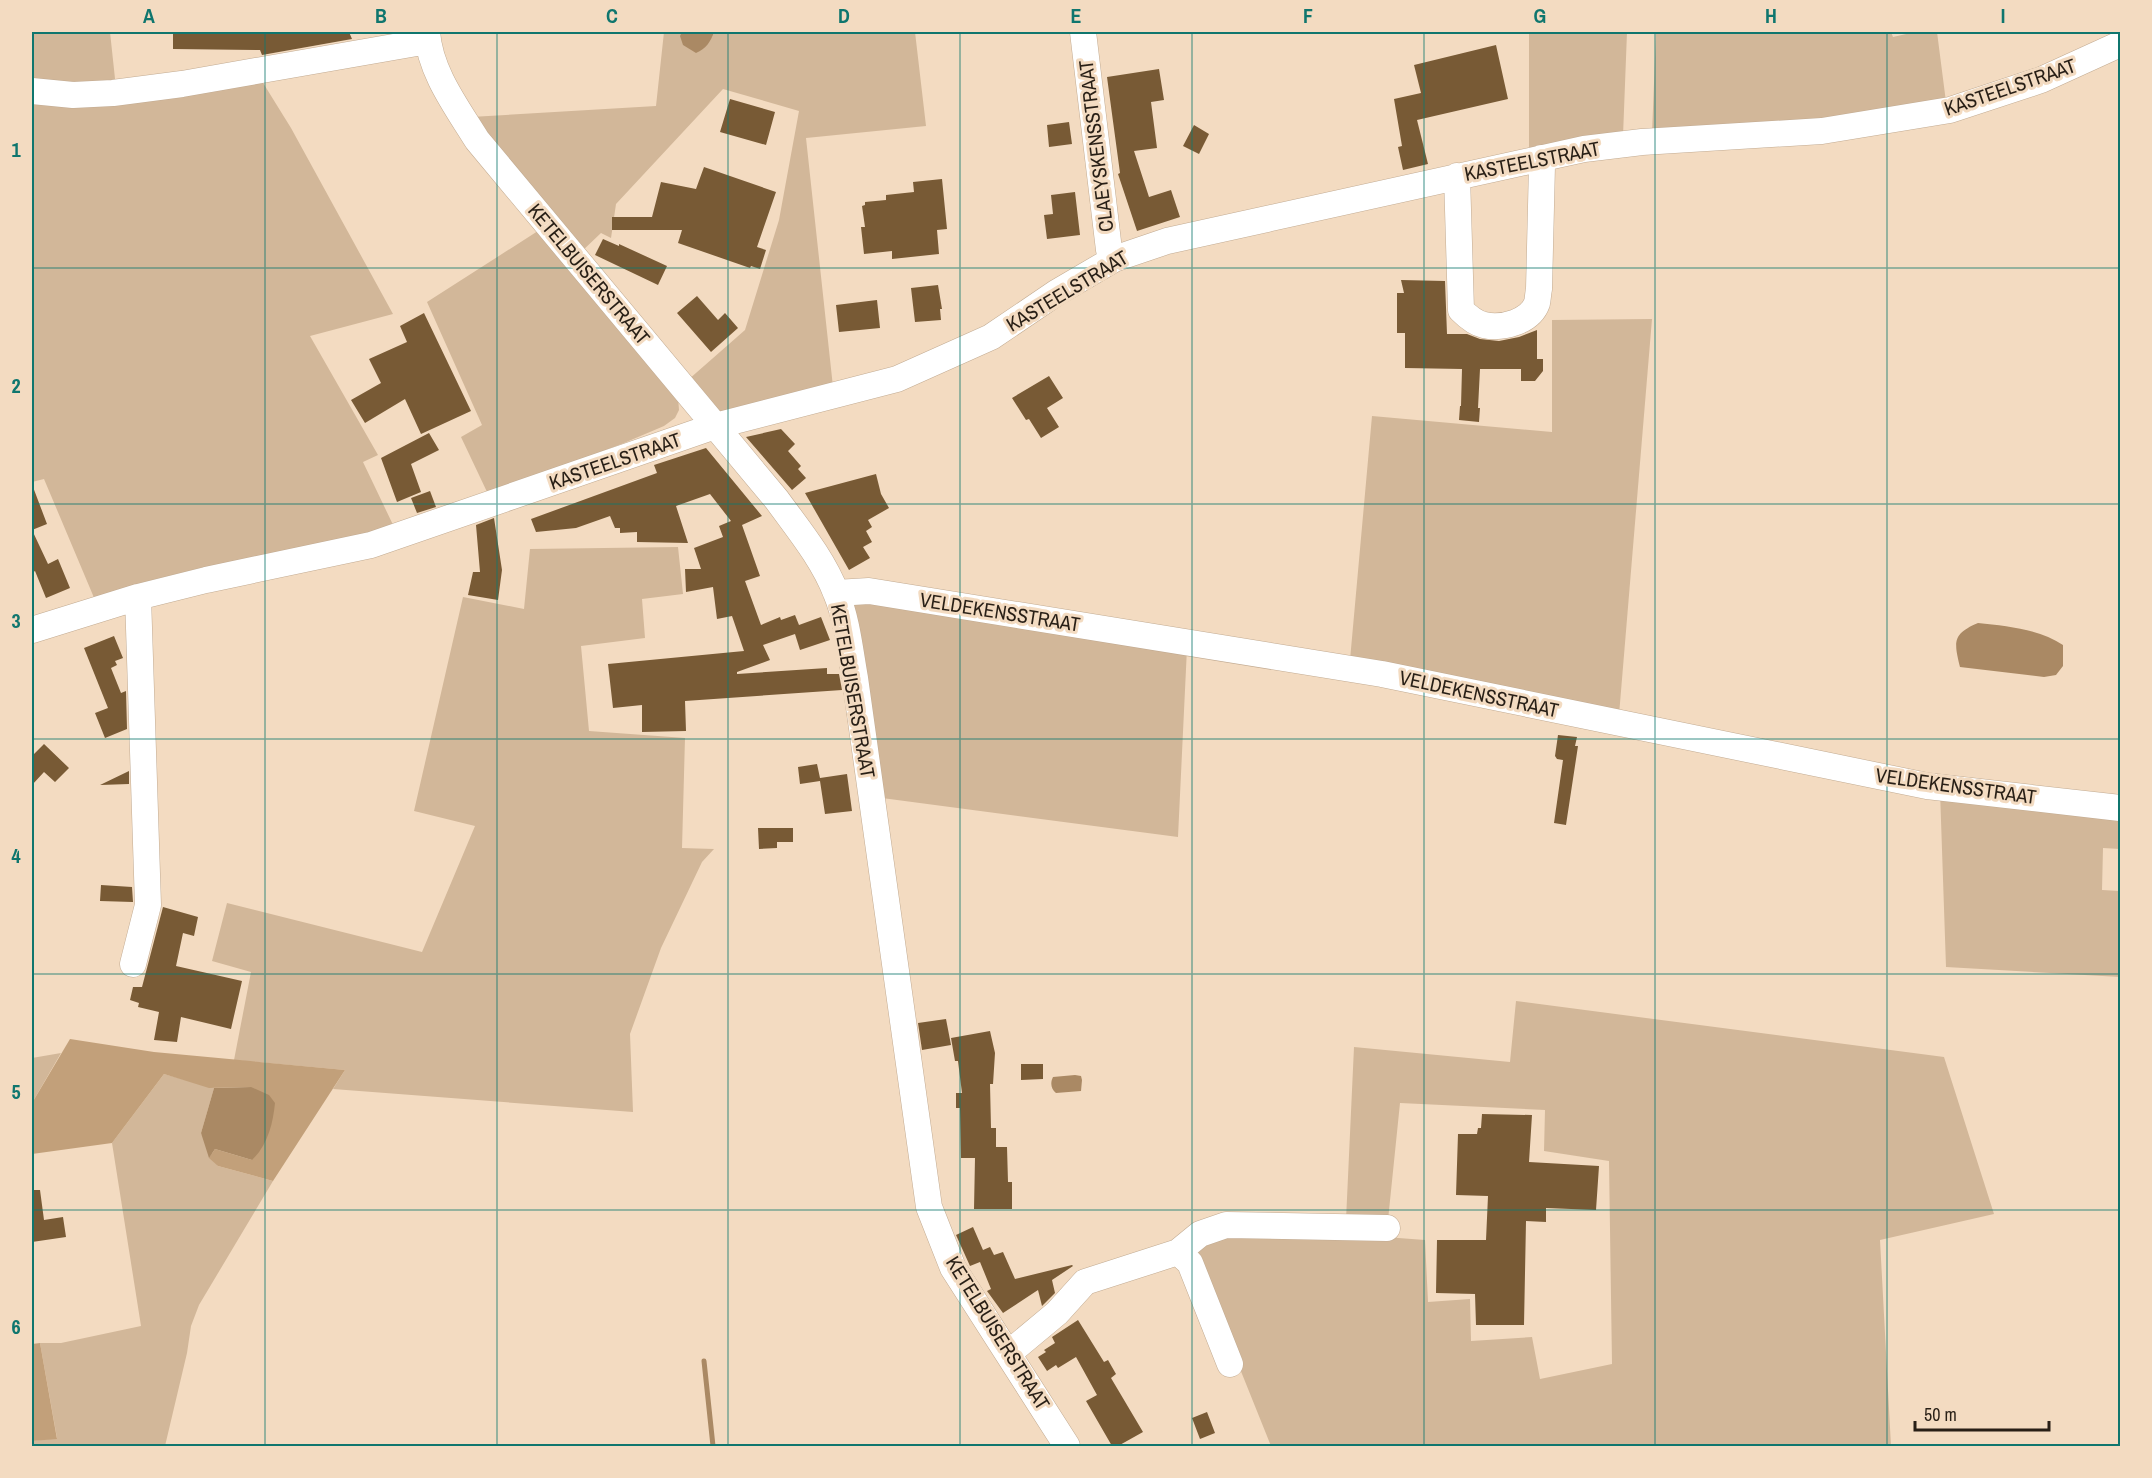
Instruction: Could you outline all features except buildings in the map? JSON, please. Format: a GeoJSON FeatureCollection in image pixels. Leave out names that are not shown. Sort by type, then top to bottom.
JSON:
{"type":"FeatureCollection","features":[{"type":"Feature","properties":{"kind":"street","name":"CLAEYSKENSSTRAAT"},"geometry":{"type":"LineString","coordinates":[[1083,32],[1109,250],[1113,259]]}},
{"type":"Feature","properties":{"kind":"street"},"geometry":{"type":"LineString","coordinates":[[32,91],[73,95],[182,84],[428,36]]}},
{"type":"Feature","properties":{"kind":"street","name":"KETELBUISERSTRAAT"},"geometry":{"type":"LineString","coordinates":[[428,36],[441,83],[477,140],[777,500],[808,541],[836,592],[847,632],[857,690],[929,1207],[953,1268],[1067,1446]]}},
{"type":"Feature","properties":{"kind":"street","name":"KASTEELSTRAAT"},"geometry":{"type":"LineString","coordinates":[[32,630],[138,597],[371,545],[716,426],[897,379],[991,337],[1056,293],[1113,259],[1167,241],[1584,149],[1641,142],[1822,131],[1950,110],[2041,80],[2121,44]]}},
{"type":"Feature","properties":{"kind":"street"},"geometry":{"type":"LineString","coordinates":[[1457,176],[1461,310],[1484,325],[1502,326],[1517,322],[1528,315],[1537,304],[1542,165],[1540,158]]}},
{"type":"Feature","properties":{"kind":"street","name":"VELDEKENSSTRAAT"},"geometry":{"type":"LineString","coordinates":[[836,592],[869,591],[1382,674],[1928,786],[2121,808]]}},
{"type":"Feature","properties":{"kind":"street"},"geometry":{"type":"LineString","coordinates":[[133,964],[148,905],[138,597]]}},
{"type":"Feature","properties":{"kind":"street"},"geometry":{"type":"LineString","coordinates":[[1009,1353],[1057,1313],[1085,1282],[1178,1252],[1200,1234],[1226,1225],[1387,1228]]}},
{"type":"Feature","properties":{"kind":"street"},"geometry":{"type":"LineString","coordinates":[[1178,1252],[1190,1263],[1230,1364]]}},
{"type":"Feature","properties":{"kind":"shaded area"},"geometry":{"type":"Polygon","coordinates":[[[32,32],[110,32],[116,88],[32,85],[32,32]]]}},
{"type":"Feature","properties":{"kind":"shaded area"},"geometry":{"type":"Polygon","coordinates":[[[664,32],[915,32],[926,126],[806,138],[833,387],[718,419],[688,380],[745,330],[779,220],[799,111],[723,89],[616,204],[611,238],[601,233],[580,253],[471,117],[656,106],[664,32]]]}},
{"type":"Feature","properties":{"kind":"shaded area"},"geometry":{"type":"Polygon","coordinates":[[[682,32],[714,32],[708,44],[696,53],[683,45],[680,36],[682,32]]]}},
{"type":"Feature","properties":{"kind":"shaded area"},"geometry":{"type":"Polygon","coordinates":[[[1529,32],[1627,32],[1623,136],[1529,150],[1529,32]]]}},
{"type":"Feature","properties":{"kind":"shaded area"},"geometry":{"type":"Polygon","coordinates":[[[1656,32],[1891,32],[1893,37],[1915,32],[1937,32],[1946,102],[1820,124],[1652,134],[1656,32]]]}},
{"type":"Feature","properties":{"kind":"shaded area"},"geometry":{"type":"Polygon","coordinates":[[[260,78],[291,128],[393,314],[310,336],[378,455],[363,462],[395,529],[95,600],[44,479],[32,482],[32,98],[260,78]]]}},
{"type":"Feature","properties":{"kind":"shaded area"},"geometry":{"type":"Polygon","coordinates":[[[541,229],[678,397],[679,410],[675,418],[664,426],[488,494],[461,437],[482,425],[427,302],[541,229]]]}},
{"type":"Feature","properties":{"kind":"shaded area"},"geometry":{"type":"Polygon","coordinates":[[[1652,319],[1619,715],[1350,660],[1372,416],[1552,432],[1552,320],[1652,319]]]}},
{"type":"Feature","properties":{"kind":"shaded area"},"geometry":{"type":"Polygon","coordinates":[[[678,547],[683,594],[642,599],[645,638],[581,646],[589,731],[685,738],[682,848],[714,849],[702,862],[661,948],[630,1034],[633,1112],[333,1089],[345,1070],[234,1060],[251,972],[212,961],[227,903],[422,952],[475,826],[414,811],[463,597],[524,609],[530,549],[678,547]]]}},
{"type":"Feature","properties":{"kind":"shaded area"},"geometry":{"type":"Polygon","coordinates":[[[865,598],[1187,648],[1178,837],[882,798],[851,603],[865,598]]]}},
{"type":"Feature","properties":{"kind":"shaded area"},"geometry":{"type":"Polygon","coordinates":[[[1978,623],[2022,629],[2054,640],[2063,645],[2063,666],[2056,675],[2044,677],[1960,667],[1956,645],[1959,635],[1978,623]]]}},
{"type":"Feature","properties":{"kind":"shaded area"},"geometry":{"type":"Polygon","coordinates":[[[1940,791],[2120,814],[2120,849],[2103,848],[2102,890],[2120,891],[2120,977],[1946,967],[1940,791]]]}},
{"type":"Feature","properties":{"kind":"shaded area"},"geometry":{"type":"Polygon","coordinates":[[[1516,1001],[1944,1057],[1994,1214],[1880,1240],[1891,1446],[1271,1446],[1191,1247],[1216,1234],[1305,1231],[1425,1240],[1428,1302],[1470,1299],[1471,1341],[1532,1337],[1540,1379],[1612,1364],[1609,1161],[1544,1151],[1545,1110],[1400,1103],[1388,1220],[1346,1220],[1354,1047],[1510,1062],[1516,1001]]]}},
{"type":"Feature","properties":{"kind":"shaded area"},"geometry":{"type":"Polygon","coordinates":[[[70,1039],[154,1052],[345,1070],[273,1181],[218,1166],[209,1158],[215,1149],[252,1160],[251,1087],[209,1088],[164,1074],[112,1143],[32,1154],[32,1103],[70,1039]]]}},
{"type":"Feature","properties":{"kind":"shaded area"},"geometry":{"type":"Polygon","coordinates":[[[61,1053],[32,1103],[32,1058],[61,1053]]]}},
{"type":"Feature","properties":{"kind":"shaded area"},"geometry":{"type":"Polygon","coordinates":[[[164,1074],[214,1088],[201,1133],[218,1166],[273,1181],[199,1305],[191,1326],[187,1353],[165,1446],[32,1446],[32,1441],[57,1438],[40,1343],[61,1343],[141,1326],[112,1143],[164,1074]]]}},
{"type":"Feature","properties":{"kind":"shaded area"},"geometry":{"type":"Polygon","coordinates":[[[1081,1076],[1081,1091],[1056,1093],[1053,1090],[1051,1084],[1053,1077],[1081,1076]]]}},
{"type":"Feature","properties":{"kind":"shaded area"},"geometry":{"type":"Polygon","coordinates":[[[251,1087],[269,1095],[275,1103],[271,1126],[262,1148],[252,1160],[215,1149],[209,1158],[201,1133],[214,1088],[251,1087]]]}},
{"type":"Feature","properties":{"kind":"shaded area"},"geometry":{"type":"Polygon","coordinates":[[[40,1343],[57,1439],[32,1441],[32,1344],[40,1343]]]}},
{"type":"Feature","properties":{"kind":"waterway"},"geometry":{"type":"LineString","coordinates":[[704,1361],[713,1446]]}}]}
